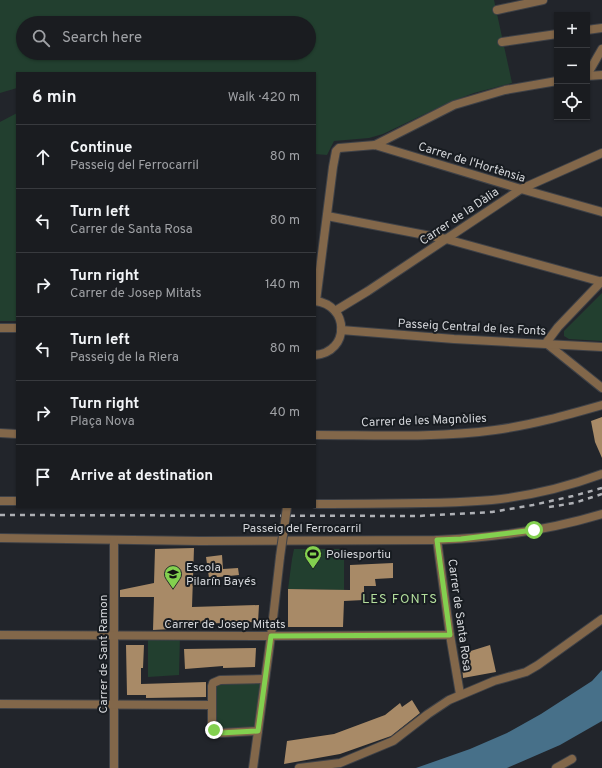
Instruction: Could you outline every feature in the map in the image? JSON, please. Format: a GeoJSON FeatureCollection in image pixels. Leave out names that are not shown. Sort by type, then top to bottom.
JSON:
{"type":"FeatureCollection","features":[{"type":"Feature","properties":{"kind":"street"},"geometry":{"type":"LineString","coordinates":[[498,10],[543,0]]}},
{"type":"Feature","properties":{"kind":"street"},"geometry":{"type":"LineString","coordinates":[[590,30],[602,28]]}},
{"type":"Feature","properties":{"kind":"street"},"geometry":{"type":"LineString","coordinates":[[502,42],[554,34]]}},
{"type":"Feature","properties":{"kind":"street"},"geometry":{"type":"LineString","coordinates":[[590,71],[602,49]]}},
{"type":"Feature","properties":{"kind":"street"},"geometry":{"type":"LineString","coordinates":[[590,76],[602,75]]}},
{"type":"Feature","properties":{"kind":"street"},"geometry":{"type":"LineString","coordinates":[[375,145],[454,105],[505,90],[554,82]]}},
{"type":"Feature","properties":{"kind":"street","name":"Carrer de l'Hortènsia"},"geometry":{"type":"LineString","coordinates":[[327,216],[336,151],[339,148],[375,145],[602,212]]}},
{"type":"Feature","properties":{"kind":"street","name":"Carrer de la Dàlia"},"geometry":{"type":"LineString","coordinates":[[335,311],[521,189],[602,153]]}},
{"type":"Feature","properties":{"kind":"street"},"geometry":{"type":"LineString","coordinates":[[316,355],[326,353],[332,349],[337,343],[341,330],[340,321],[335,311],[328,305],[316,301],[327,216],[446,239],[602,281],[558,327],[546,343],[602,388]]}},
{"type":"Feature","properties":{"kind":"street"},"geometry":{"type":"LineString","coordinates":[[0,328],[16,328]]}},
{"type":"Feature","properties":{"kind":"street","name":"Passeig Central de les Fonts"},"geometry":{"type":"LineString","coordinates":[[341,330],[454,339],[602,347]]}},
{"type":"Feature","properties":{"kind":"street","name":"Carrer de les Magnòlies"},"geometry":{"type":"LineString","coordinates":[[316,435],[421,435],[455,434],[495,430],[542,422],[602,405]]}},
{"type":"Feature","properties":{"kind":"street"},"geometry":{"type":"LineString","coordinates":[[0,433],[16,434]]}},
{"type":"Feature","properties":{"kind":"street","name":"Passeig del Ferrocarril"},"geometry":{"type":"LineString","coordinates":[[316,504],[456,502],[493,499],[540,492],[602,474]]}},
{"type":"Feature","properties":{"kind":"street"},"geometry":{"type":"LineString","coordinates":[[0,501],[16,501]]}},
{"type":"Feature","properties":{"kind":"street"},"geometry":{"type":"LineString","coordinates":[[253,768],[287,508]]}},
{"type":"Feature","properties":{"kind":"street","name":"Passeig del Ferrocarril"},"geometry":{"type":"LineString","coordinates":[[0,538],[114,540],[437,540],[469,538],[534,530],[602,514]]}},
{"type":"Feature","properties":{"kind":"street","name":"Carrer de Sant Ramon"},"geometry":{"type":"LineString","coordinates":[[114,540],[114,768]]}},
{"type":"Feature","properties":{"kind":"street","name":"Carrer de Santa Rosa"},"geometry":{"type":"LineString","coordinates":[[437,540],[460,694]]}},
{"type":"Feature","properties":{"kind":"street"},"geometry":{"type":"LineString","coordinates":[[299,768],[347,761],[393,741],[440,705],[460,694],[494,681],[526,672],[538,665],[602,618]]}},
{"type":"Feature","properties":{"kind":"street","name":"Carrer de Josep Mitats"},"geometry":{"type":"LineString","coordinates":[[0,634],[271,636],[450,635]]}},
{"type":"Feature","properties":{"kind":"street"},"geometry":{"type":"LineString","coordinates":[[258,731],[217,732],[212,726],[212,686],[216,681],[265,679]]}},
{"type":"Feature","properties":{"kind":"street"},"geometry":{"type":"LineString","coordinates":[[0,704],[212,705]]}},
{"type":"Feature","properties":{"kind":"street"},"geometry":{"type":"LineString","coordinates":[[556,768],[572,759]]}},
{"type":"Feature","properties":{"kind":"green space"},"geometry":{"type":"Polygon","coordinates":[[[0,0],[494,0],[512,83],[474,93],[450,102],[383,134],[369,138],[334,141],[327,155],[316,154],[316,72],[16,72],[16,88],[0,93],[0,0]]]}},
{"type":"Feature","properties":{"kind":"green space"},"geometry":{"type":"Polygon","coordinates":[[[16,114],[16,321],[0,321],[0,122],[16,114]]]}},
{"type":"Feature","properties":{"kind":"green space"},"geometry":{"type":"Polygon","coordinates":[[[602,293],[602,341],[569,339],[564,336],[564,331],[602,293]]]}},
{"type":"Feature","properties":{"kind":"green space"},"geometry":{"type":"Polygon","coordinates":[[[294,549],[344,549],[344,590],[288,589],[294,549]]]}},
{"type":"Feature","properties":{"kind":"green space"},"geometry":{"type":"Polygon","coordinates":[[[148,635],[180,635],[179,675],[148,677],[148,635]]]}},
{"type":"Feature","properties":{"kind":"green space"},"geometry":{"type":"Polygon","coordinates":[[[265,679],[258,731],[214,730],[213,683],[265,679]]]}},
{"type":"Feature","properties":{"kind":"water"},"geometry":{"type":"Polygon","coordinates":[[[602,670],[602,721],[560,745],[507,768],[416,768],[470,749],[507,733],[541,714],[592,681],[602,670]]]}},
{"type":"Feature","properties":{"kind":"building"},"geometry":{"type":"Polygon","coordinates":[[[602,417],[602,458],[595,442],[591,421],[602,417]]]}},
{"type":"Feature","properties":{"kind":"building","name":"Escola Pilarín Bayés"},"geometry":{"type":"Polygon","coordinates":[[[194,548],[192,607],[259,605],[258,622],[191,624],[191,628],[153,630],[154,597],[120,597],[120,590],[154,583],[155,549],[194,548]]]}},
{"type":"Feature","properties":{"kind":"building"},"geometry":{"type":"Polygon","coordinates":[[[222,555],[223,569],[238,568],[239,575],[209,578],[206,557],[222,555]]]}},
{"type":"Feature","properties":{"kind":"building"},"geometry":{"type":"Polygon","coordinates":[[[393,563],[393,578],[375,579],[376,586],[364,586],[364,600],[344,601],[343,627],[288,627],[288,589],[350,590],[350,565],[393,563]]]}},
{"type":"Feature","properties":{"kind":"building"},"geometry":{"type":"Polygon","coordinates":[[[126,645],[144,645],[143,668],[141,668],[141,684],[206,682],[206,697],[146,698],[146,695],[127,695],[126,645]]]}},
{"type":"Feature","properties":{"kind":"building"},"geometry":{"type":"Polygon","coordinates":[[[490,645],[496,672],[463,678],[461,654],[490,645]]]}},
{"type":"Feature","properties":{"kind":"building"},"geometry":{"type":"Polygon","coordinates":[[[256,648],[255,667],[223,668],[223,666],[185,669],[184,649],[256,648]]]}},
{"type":"Feature","properties":{"kind":"building"},"geometry":{"type":"Polygon","coordinates":[[[412,700],[420,713],[391,736],[340,754],[284,764],[287,741],[334,734],[385,715],[400,703],[402,707],[412,700]]]}},
{"type":"Feature","properties":{"kind":"railway"},"geometry":{"type":"LineString","coordinates":[[0,515],[418,516],[492,512],[533,505],[602,488]]}},
{"type":"Feature","properties":{"kind":"railway"},"geometry":{"type":"LineString","coordinates":[[549,507],[574,503],[602,494]]}},
{"type":"Feature","properties":{"kind":"place","name":"Poliesportiu"},"geometry":{"type":"Point","coordinates":[313,569]}},
{"type":"Feature","properties":{"kind":"place","name":"Escola Pilarín Bayés"},"geometry":{"type":"Point","coordinates":[173,589]}},
{"type":"Feature","properties":{"kind":"district","name":"LES FONTS"},"geometry":{"type":"Point","coordinates":[400,598]}},
{"type":"Feature","properties":{"kind":"route"},"geometry":{"type":"LineString","coordinates":[[214,730],[220,733],[258,731],[271,636],[450,635],[437,540],[484,537],[534,530]]}}]}
